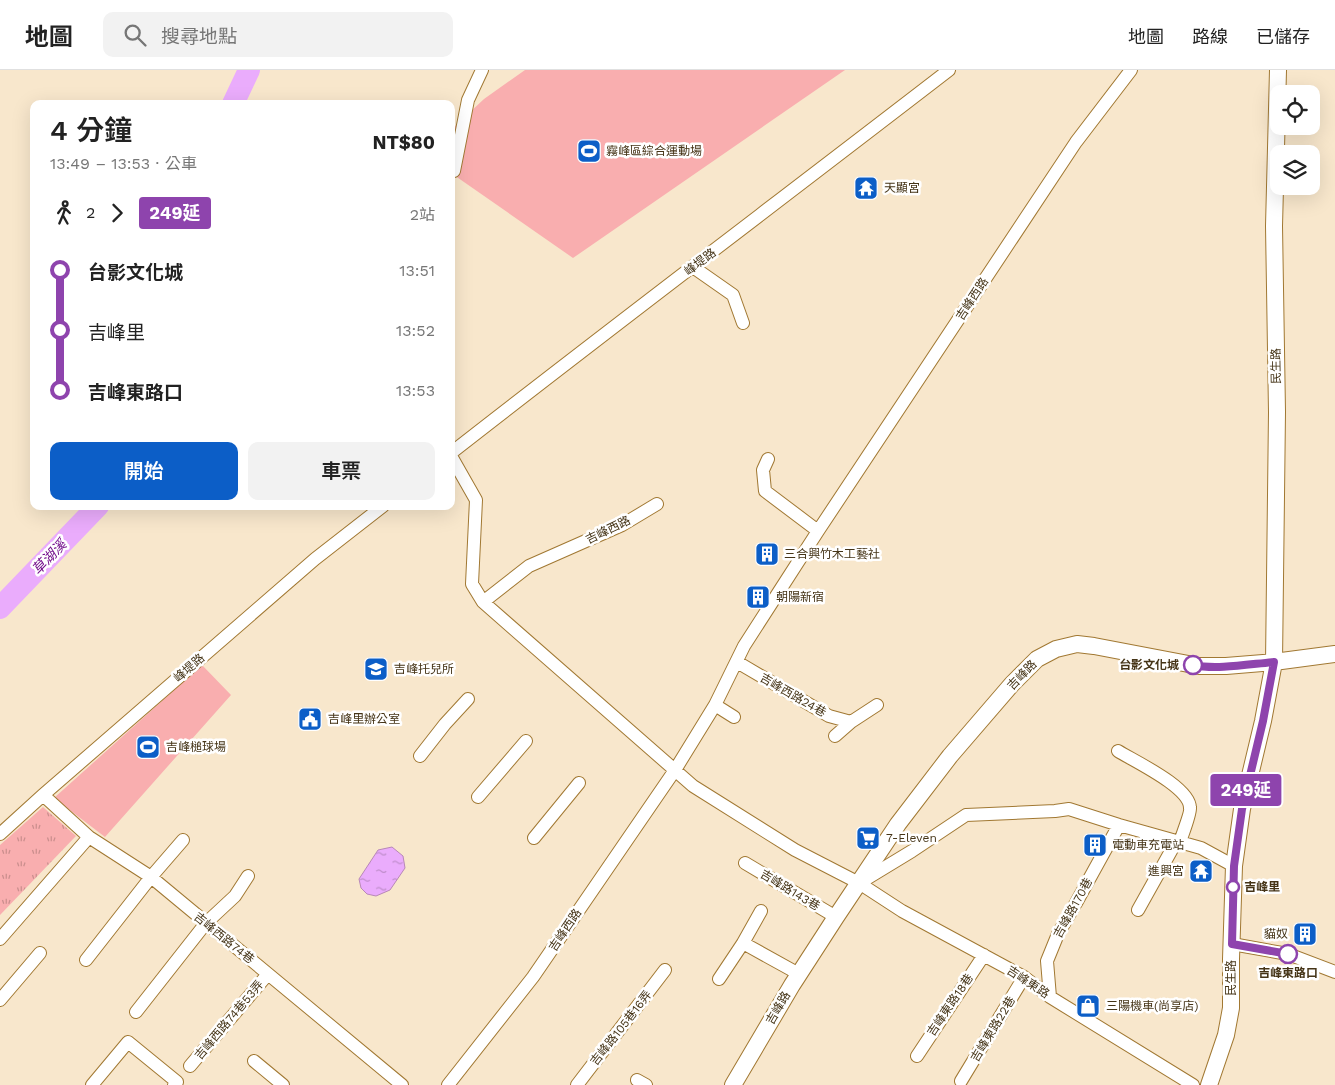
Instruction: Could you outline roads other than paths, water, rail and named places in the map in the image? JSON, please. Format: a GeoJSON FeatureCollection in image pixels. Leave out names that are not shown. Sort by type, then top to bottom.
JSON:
{"type":"FeatureCollection","features":[{"type":"Feature","properties":{"kind":"street"},"geometry":{"type":"LineString","coordinates":[[455,166],[468,100],[482,70]]}},
{"type":"Feature","properties":{"kind":"street","name":"峰堤路"},"geometry":{"type":"LineString","coordinates":[[455,452],[632,312],[948,70]]}},
{"type":"Feature","properties":{"kind":"street","name":"吉峰西路"},"geometry":{"type":"LineString","coordinates":[[448,1085],[533,977],[675,770],[715,706],[744,646],[818,531],[1076,142],[1131,70]]}},
{"type":"Feature","properties":{"kind":"street","name":"民生路"},"geometry":{"type":"LineString","coordinates":[[1209,1085],[1226,1035],[1231,1008],[1234,866],[1242,809],[1263,721],[1274,662],[1277,412],[1274,226],[1278,70]]}},
{"type":"Feature","properties":{"kind":"street"},"geometry":{"type":"LineString","coordinates":[[693,267],[733,295],[743,323]]}},
{"type":"Feature","properties":{"kind":"street"},"geometry":{"type":"LineString","coordinates":[[768,459],[763,470],[765,491],[818,531]]}},
{"type":"Feature","properties":{"kind":"street"},"geometry":{"type":"LineString","coordinates":[[455,462],[476,500],[472,584],[483,602],[693,786],[795,850],[859,883]]}},
{"type":"Feature","properties":{"kind":"street","name":"吉峰西路"},"geometry":{"type":"LineString","coordinates":[[483,602],[529,566],[622,525],[657,504]]}},
{"type":"Feature","properties":{"kind":"street","name":"峰堤路"},"geometry":{"type":"LineString","coordinates":[[0,834],[42,795],[308,565],[378,510]]}},
{"type":"Feature","properties":{"kind":"street","name":"吉峰路"},"geometry":{"type":"LineString","coordinates":[[733,1085],[799,974],[898,824],[950,756],[1037,658],[1056,649],[1077,644],[1199,666],[1274,662]]}},
{"type":"Feature","properties":{"kind":"street"},"geometry":{"type":"LineString","coordinates":[[1274,662],[1335,654]]}},
{"type":"Feature","properties":{"kind":"street","name":"吉峰西路24巷"},"geometry":{"type":"LineString","coordinates":[[737,662],[829,716],[851,722]]}},
{"type":"Feature","properties":{"kind":"street"},"geometry":{"type":"LineString","coordinates":[[420,756],[468,699]]}},
{"type":"Feature","properties":{"kind":"street"},"geometry":{"type":"LineString","coordinates":[[835,736],[851,722],[877,705]]}},
{"type":"Feature","properties":{"kind":"street"},"geometry":{"type":"LineString","coordinates":[[715,706],[734,717]]}},
{"type":"Feature","properties":{"kind":"street"},"geometry":{"type":"LineString","coordinates":[[478,797],[526,741]]}},
{"type":"Feature","properties":{"kind":"street"},"geometry":{"type":"LineString","coordinates":[[1118,751],[1168,780],[1186,796],[1190,808],[1178,842],[1138,910]]}},
{"type":"Feature","properties":{"kind":"street"},"geometry":{"type":"LineString","coordinates":[[534,838],[579,783]]}},
{"type":"Feature","properties":{"kind":"street","name":"吉峰西路74巷"},"geometry":{"type":"LineString","coordinates":[[42,795],[89,837],[151,877],[402,1085]]}},
{"type":"Feature","properties":{"kind":"street","name":"吉峰路"},"geometry":{"type":"LineString","coordinates":[[859,883],[912,852],[966,815],[1069,809],[1201,848],[1234,866]]}},
{"type":"Feature","properties":{"kind":"street","name":"吉峰路170巷"},"geometry":{"type":"LineString","coordinates":[[1050,997],[1046,961],[1058,934],[1119,825]]}},
{"type":"Feature","properties":{"kind":"street"},"geometry":{"type":"LineString","coordinates":[[0,939],[89,837]]}},
{"type":"Feature","properties":{"kind":"street"},"geometry":{"type":"LineString","coordinates":[[86,960],[151,877],[183,840]]}},
{"type":"Feature","properties":{"kind":"street","name":"吉峰路143巷"},"geometry":{"type":"LineString","coordinates":[[745,863],[836,917]]}},
{"type":"Feature","properties":{"kind":"street"},"geometry":{"type":"LineString","coordinates":[[136,1012],[206,924],[235,896],[248,876]]}},
{"type":"Feature","properties":{"kind":"street","name":"吉峰東路"},"geometry":{"type":"LineString","coordinates":[[859,883],[902,911],[1024,977],[1050,997],[1193,1085]]}},
{"type":"Feature","properties":{"kind":"street"},"geometry":{"type":"LineString","coordinates":[[719,979],[761,912]]}},
{"type":"Feature","properties":{"kind":"street"},"geometry":{"type":"LineString","coordinates":[[743,943],[799,974]]}},
{"type":"Feature","properties":{"kind":"street"},"geometry":{"type":"LineString","coordinates":[[1232,944],[1288,954],[1335,972]]}},
{"type":"Feature","properties":{"kind":"street"},"geometry":{"type":"LineString","coordinates":[[0,1000],[40,953]]}},
{"type":"Feature","properties":{"kind":"street","name":"吉峰東路18巷"},"geometry":{"type":"LineString","coordinates":[[917,1056],[984,955]]}},
{"type":"Feature","properties":{"kind":"street","name":"吉峰路105巷16弄"},"geometry":{"type":"LineString","coordinates":[[577,1085],[665,970]]}},
{"type":"Feature","properties":{"kind":"street","name":"吉峰西路74巷53弄"},"geometry":{"type":"LineString","coordinates":[[190,1066],[268,974]]}},
{"type":"Feature","properties":{"kind":"street","name":"吉峰東路22巷"},"geometry":{"type":"LineString","coordinates":[[961,1081],[1024,977]]}},
{"type":"Feature","properties":{"kind":"street"},"geometry":{"type":"LineString","coordinates":[[92,1085],[128,1042],[175,1083]]}},
{"type":"Feature","properties":{"kind":"street"},"geometry":{"type":"LineString","coordinates":[[254,1061],[283,1085]]}},
{"type":"Feature","properties":{"kind":"water"},"geometry":{"type":"Polygon","coordinates":[[[392,847],[403,856],[405,868],[390,890],[376,896],[367,894],[361,888],[359,879],[378,850],[392,847]]]}},
{"type":"Feature","properties":{"kind":"waterway"},"geometry":{"type":"LineString","coordinates":[[235,100],[249,70]]}},
{"type":"Feature","properties":{"kind":"waterway","name":"草湖溪"},"geometry":{"type":"LineString","coordinates":[[0,608],[94,510]]}},
{"type":"Feature","properties":{"kind":"place","name":"霧峰區綜合運動場"},"geometry":{"type":"Point","coordinates":[589,151]}},
{"type":"Feature","properties":{"kind":"place","name":"天顯宮"},"geometry":{"type":"Point","coordinates":[866,188]}},
{"type":"Feature","properties":{"kind":"place","name":"三合興竹木工藝社"},"geometry":{"type":"Point","coordinates":[767,554]}},
{"type":"Feature","properties":{"kind":"place","name":"朝陽新宿"},"geometry":{"type":"Point","coordinates":[758,597]}},
{"type":"Feature","properties":{"kind":"place","name":"台影文化城"},"geometry":{"type":"Point","coordinates":[1193,665]}},
{"type":"Feature","properties":{"kind":"place","name":"吉峰托兒所"},"geometry":{"type":"Point","coordinates":[376,669]}},
{"type":"Feature","properties":{"kind":"place","name":"吉峰里辦公室"},"geometry":{"type":"Point","coordinates":[310,719]}},
{"type":"Feature","properties":{"kind":"place","name":"吉峰槌球場"},"geometry":{"type":"Point","coordinates":[148,747]}},
{"type":"Feature","properties":{"kind":"place","name":"7-Eleven"},"geometry":{"type":"Point","coordinates":[868,838]}},
{"type":"Feature","properties":{"kind":"place","name":"電動車充電站"},"geometry":{"type":"Point","coordinates":[1095,845]}},
{"type":"Feature","properties":{"kind":"place","name":"進興宮"},"geometry":{"type":"Point","coordinates":[1201,871]}},
{"type":"Feature","properties":{"kind":"place","name":"吉峰里"},"geometry":{"type":"Point","coordinates":[1233,887]}},
{"type":"Feature","properties":{"kind":"place","name":"貓奴"},"geometry":{"type":"Point","coordinates":[1305,934]}},
{"type":"Feature","properties":{"kind":"place","name":"吉峰東路口"},"geometry":{"type":"Point","coordinates":[1288,954]}},
{"type":"Feature","properties":{"kind":"place","name":"三陽機車(尚享店)"},"geometry":{"type":"Point","coordinates":[1088,1006]}}]}
